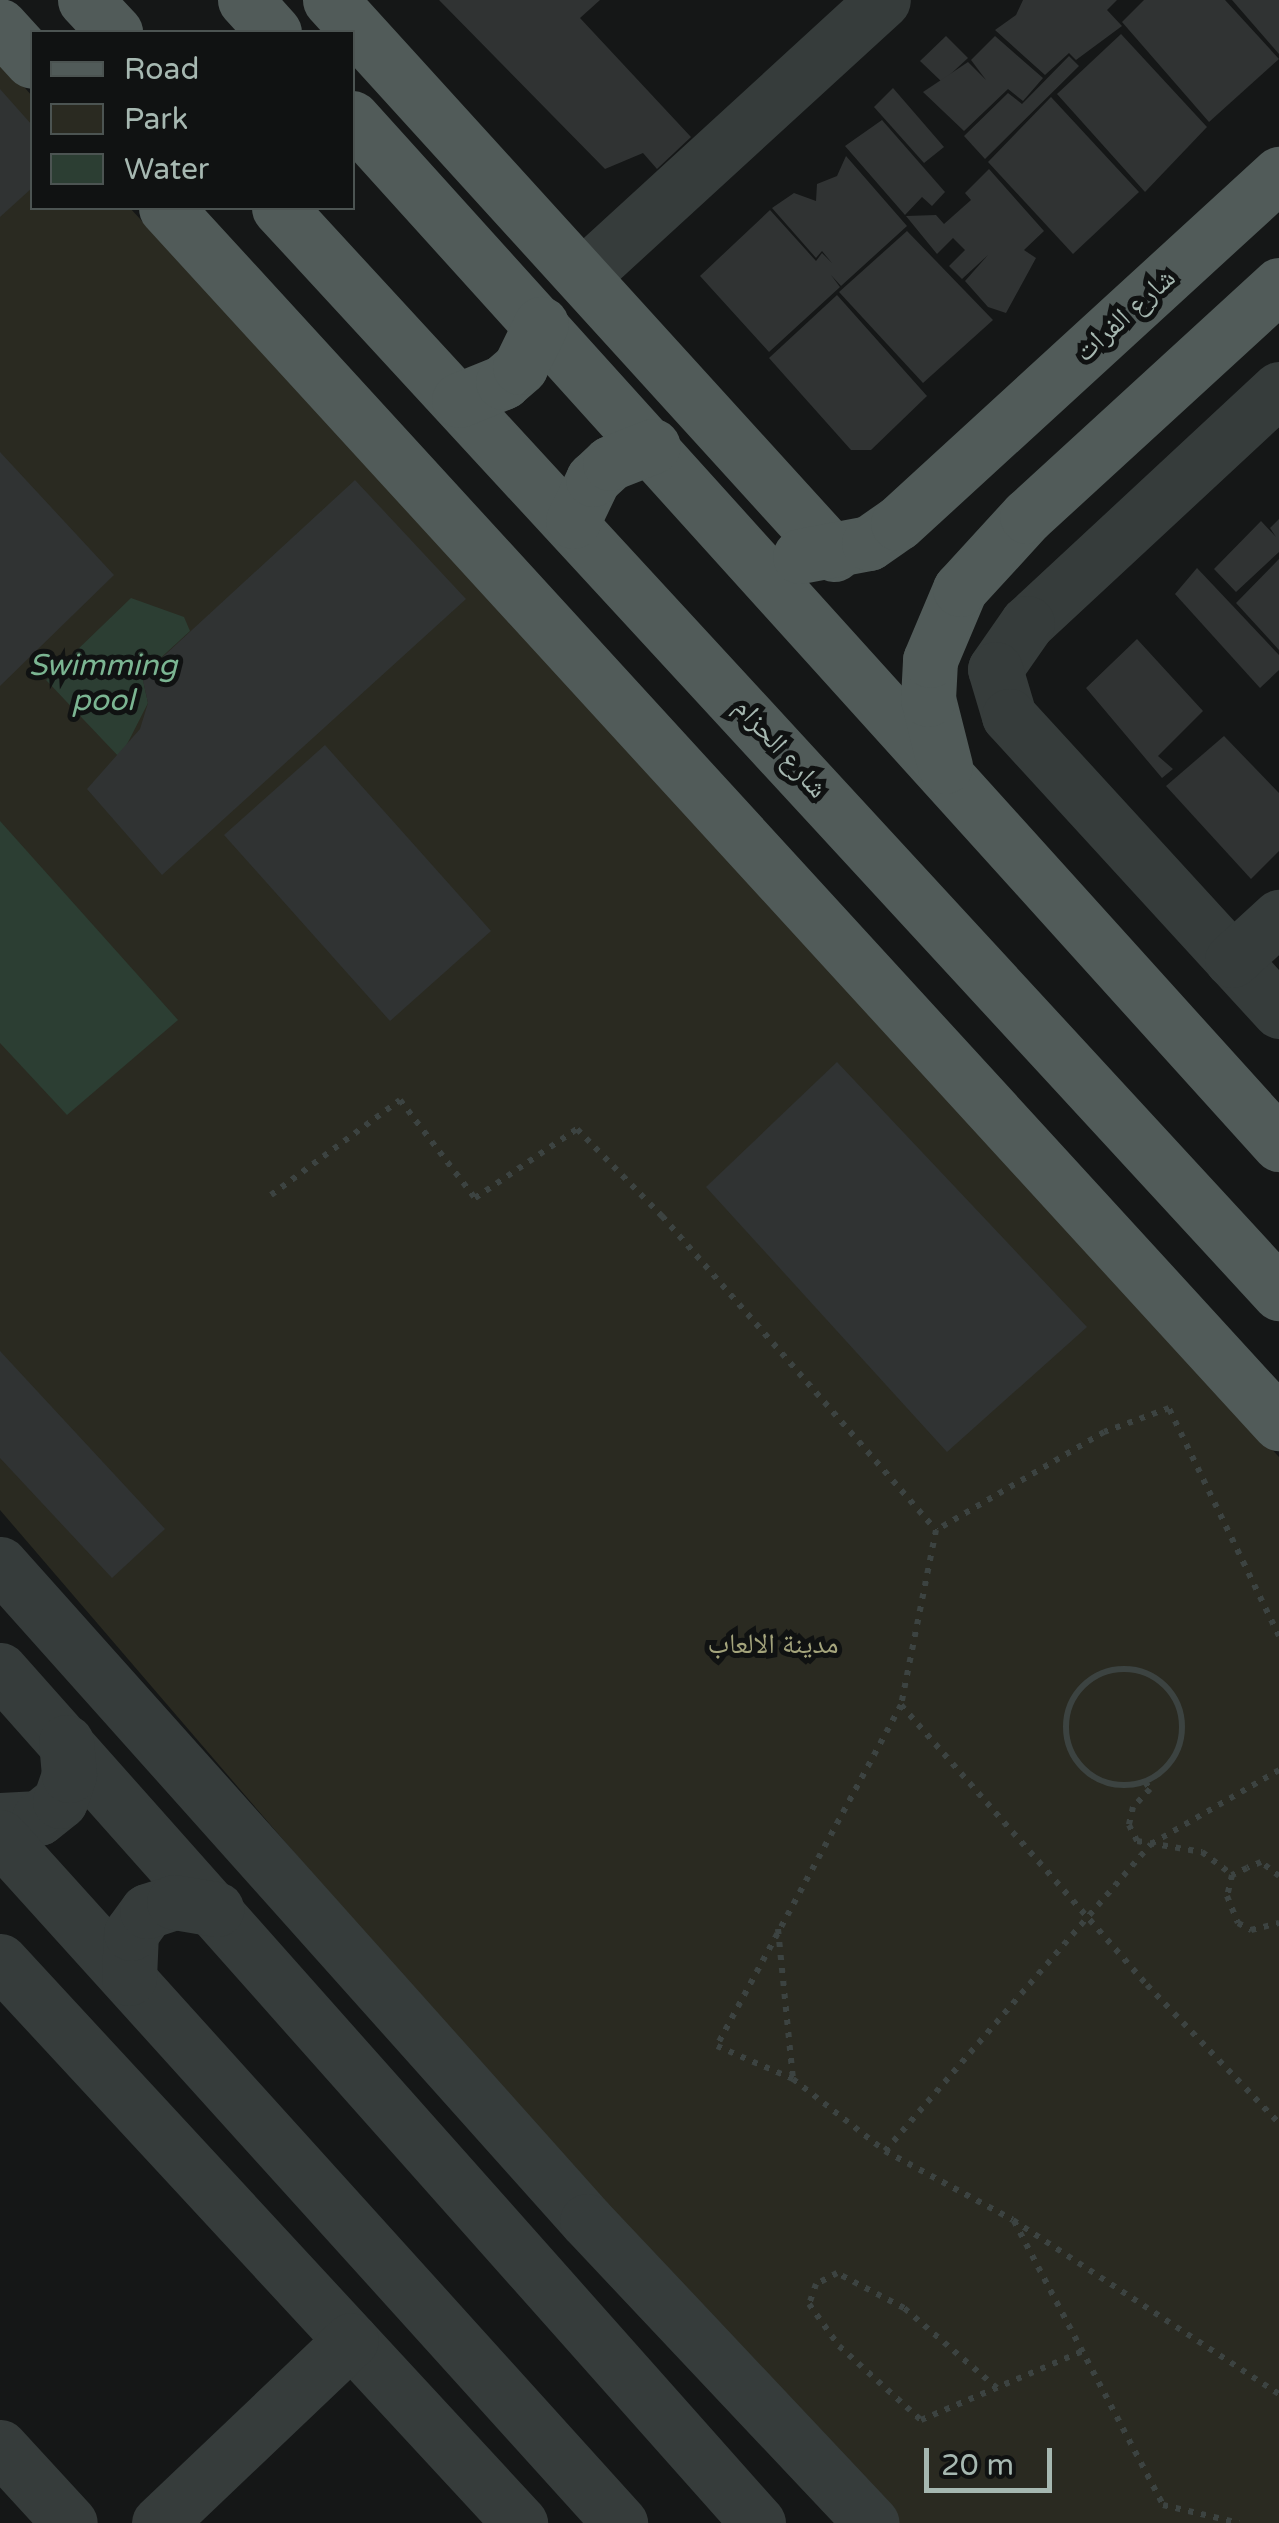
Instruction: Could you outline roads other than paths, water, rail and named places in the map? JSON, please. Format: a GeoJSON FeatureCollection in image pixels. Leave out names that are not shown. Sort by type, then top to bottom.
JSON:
{"type":"FeatureCollection","features":[{"type":"Feature","properties":{"kind":"main road"},"geometry":{"type":"LineString","coordinates":[[85,0],[113,30]]}},
{"type":"Feature","properties":{"kind":"main road"},"geometry":{"type":"LineString","coordinates":[[245,0],[272,30]]}},
{"type":"Feature","properties":{"kind":"main road"},"geometry":{"type":"LineString","coordinates":[[330,0],[834,554]]}},
{"type":"Feature","properties":{"kind":"main road"},"geometry":{"type":"LineString","coordinates":[[0,26],[30,59]]}},
{"type":"Feature","properties":{"kind":"main road"},"geometry":{"type":"LineString","coordinates":[[355,121],[653,446],[1279,1144]]}},
{"type":"Feature","properties":{"kind":"main road","name":"شارع الفرات"},"geometry":{"type":"LineString","coordinates":[[834,554],[868,543],[898,522],[1279,174]]}},
{"type":"Feature","properties":{"kind":"main road"},"geometry":{"type":"LineString","coordinates":[[168,210],[1279,1422]]}},
{"type":"Feature","properties":{"kind":"main road","name":"شارع الحزام"},"geometry":{"type":"LineString","coordinates":[[281,210],[573,521],[1279,1293]]}},
{"type":"Feature","properties":{"kind":"main road"},"geometry":{"type":"LineString","coordinates":[[948,774],[928,699],[942,623],[960,589],[1027,516],[1279,285]]}},
{"type":"Feature","properties":{"kind":"main road"},"geometry":{"type":"LineString","coordinates":[[459,400],[503,382],[520,366],[541,324]]}},
{"type":"Feature","properties":{"kind":"main road"},"geometry":{"type":"LineString","coordinates":[[573,521],[587,489],[610,463],[653,446]]}},
{"type":"Feature","properties":{"kind":"main road"},"geometry":{"type":"LineString","coordinates":[[970,456],[982,500],[1000,514],[1027,516]]}},
{"type":"Feature","properties":{"kind":"main road"},"geometry":{"type":"LineString","coordinates":[[735,537],[783,553],[834,554]]}},
{"type":"Feature","properties":{"kind":"main road"},"geometry":{"type":"LineString","coordinates":[[1152,1285],[1218,1226]]}},
{"type":"Feature","properties":{"kind":"street"},"geometry":{"type":"LineString","coordinates":[[582,276],[872,4]]}},
{"type":"Feature","properties":{"kind":"street"},"geometry":{"type":"LineString","coordinates":[[1279,389],[1027,623],[995,668],[1009,716],[1279,1012]]}},
{"type":"Feature","properties":{"kind":"street"},"geometry":{"type":"LineString","coordinates":[[1232,960],[1279,916]]}},
{"type":"Feature","properties":{"kind":"street"},"geometry":{"type":"LineString","coordinates":[[0,1564],[588,2221],[872,2523]]}},
{"type":"Feature","properties":{"kind":"street"},"geometry":{"type":"LineString","coordinates":[[0,1670],[758,2523]]}},
{"type":"Feature","properties":{"kind":"street"},"geometry":{"type":"LineString","coordinates":[[0,1820],[39,1818],[60,1801],[69,1775],[66,1742]]}},
{"type":"Feature","properties":{"kind":"street"},"geometry":{"type":"LineString","coordinates":[[0,1837],[620,2523]]}},
{"type":"Feature","properties":{"kind":"street"},"geometry":{"type":"LineString","coordinates":[[128,1978],[131,1932],[148,1911],[174,1902],[216,1909]]}},
{"type":"Feature","properties":{"kind":"street"},"geometry":{"type":"LineString","coordinates":[[0,1962],[520,2523]]}},
{"type":"Feature","properties":{"kind":"street"},"geometry":{"type":"LineString","coordinates":[[160,2523],[350,2340]]}},
{"type":"Feature","properties":{"kind":"street"},"geometry":{"type":"LineString","coordinates":[[0,2447],[70,2523]]}},
{"type":"Feature","properties":{"kind":"water","name":"Swimming pool"},"geometry":{"type":"Polygon","coordinates":[[[131,598],[184,617],[190,631],[142,675],[148,703],[120,758],[46,680],[131,598]]]}},
{"type":"Feature","properties":{"kind":"water"},"geometry":{"type":"Polygon","coordinates":[[[0,821],[178,1020],[67,1115],[0,1043],[0,821]]]}},
{"type":"Feature","properties":{"kind":"park label","name":"مدينة الالعاب"},"geometry":{"type":"Point","coordinates":[773,1644]}}]}
